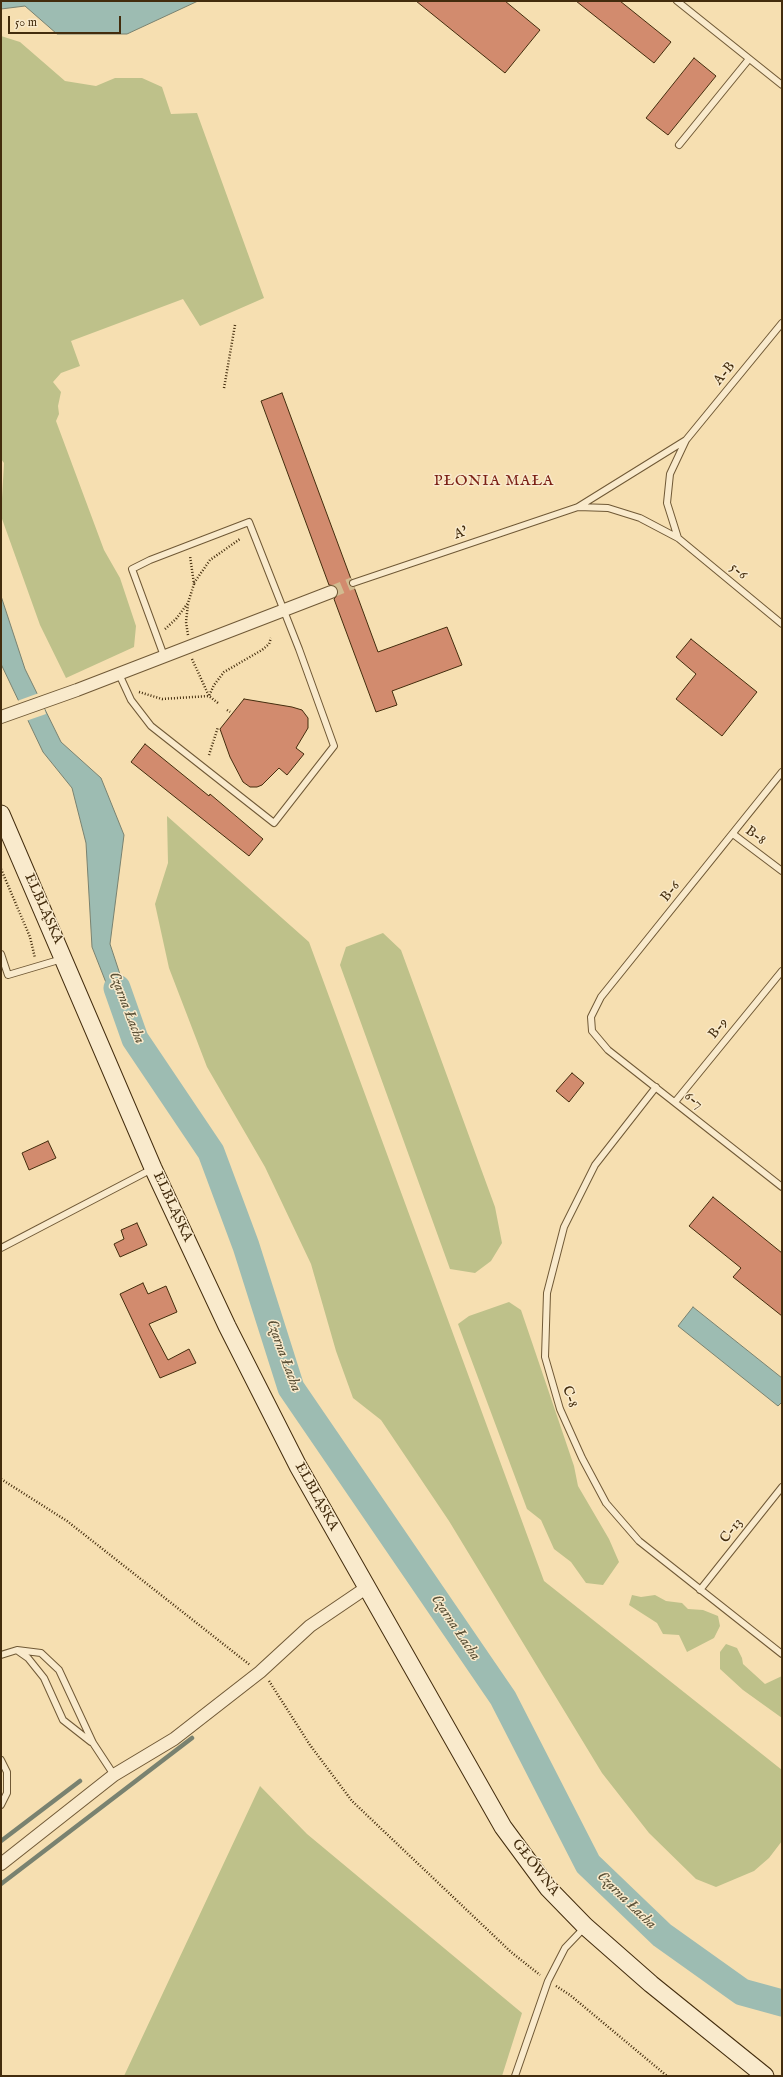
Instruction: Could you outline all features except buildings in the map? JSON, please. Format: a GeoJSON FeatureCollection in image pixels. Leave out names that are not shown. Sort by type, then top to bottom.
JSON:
{"type":"FeatureCollection","features":[{"type":"Feature","properties":{"kind":"main road","name":"ELBLĄSKA"},"geometry":{"type":"LineString","coordinates":[[1,814],[154,1168],[227,1326],[298,1466],[370,1595]]}},
{"type":"Feature","properties":{"kind":"main road","name":"GŁÓWNA"},"geometry":{"type":"LineString","coordinates":[[370,1595],[503,1827],[548,1888],[585,1926],[651,1984],[765,2076]]}},
{"type":"Feature","properties":{"kind":"street"},"geometry":{"type":"LineString","coordinates":[[1,717],[43,703],[331,592]]}},
{"type":"Feature","properties":{"kind":"street"},"geometry":{"type":"LineString","coordinates":[[1,1864],[114,1775],[174,1739],[260,1672],[310,1626],[370,1595]]}},
{"type":"Feature","properties":{"kind":"lane"},"geometry":{"type":"LineString","coordinates":[[678,2],[782,85]]}},
{"type":"Feature","properties":{"kind":"lane"},"geometry":{"type":"LineString","coordinates":[[679,145],[749,58]]}},
{"type":"Feature","properties":{"kind":"lane","name":"A-B"},"geometry":{"type":"LineString","coordinates":[[686,440],[782,323]]}},
{"type":"Feature","properties":{"kind":"lane"},"geometry":{"type":"LineString","coordinates":[[678,538],[667,503],[670,474],[686,440]]}},
{"type":"Feature","properties":{"kind":"lane","name":"A'"},"geometry":{"type":"LineString","coordinates":[[353,583],[578,506],[686,440]]}},
{"type":"Feature","properties":{"kind":"lane","name":"A'"},"geometry":{"type":"LineString","coordinates":[[578,506],[608,508],[640,518],[678,538]]}},
{"type":"Feature","properties":{"kind":"lane"},"geometry":{"type":"LineString","coordinates":[[119,674],[131,700],[151,726],[274,823],[334,746],[284,610],[249,522],[150,560],[132,569],[164,656]]}},
{"type":"Feature","properties":{"kind":"lane","name":"5-6"},"geometry":{"type":"LineString","coordinates":[[678,538],[782,624]]}},
{"type":"Feature","properties":{"kind":"lane","name":"B-6"},"geometry":{"type":"LineString","coordinates":[[592,1032],[590,1016],[601,997],[782,772]]}},
{"type":"Feature","properties":{"kind":"lane","name":"B-8"},"geometry":{"type":"LineString","coordinates":[[733,834],[782,871]]}},
{"type":"Feature","properties":{"kind":"lane"},"geometry":{"type":"LineString","coordinates":[[1,954],[8,975],[64,958]]}},
{"type":"Feature","properties":{"kind":"lane","name":"B-9"},"geometry":{"type":"LineString","coordinates":[[675,1102],[782,971]]}},
{"type":"Feature","properties":{"kind":"lane","name":"6-7"},"geometry":{"type":"LineString","coordinates":[[592,1032],[608,1050],[782,1187]]}},
{"type":"Feature","properties":{"kind":"lane","name":"C-8"},"geometry":{"type":"LineString","coordinates":[[656,1087],[595,1165],[564,1227],[547,1294],[545,1357],[560,1409],[582,1458],[606,1503],[639,1541],[782,1654]]}},
{"type":"Feature","properties":{"kind":"lane"},"geometry":{"type":"LineString","coordinates":[[1,1248],[154,1168]]}},
{"type":"Feature","properties":{"kind":"lane","name":"C-13"},"geometry":{"type":"LineString","coordinates":[[700,1590],[782,1487]]}},
{"type":"Feature","properties":{"kind":"lane"},"geometry":{"type":"LineString","coordinates":[[1,1655],[17,1650],[41,1653],[59,1670],[93,1743],[114,1775]]}},
{"type":"Feature","properties":{"kind":"lane"},"geometry":{"type":"LineString","coordinates":[[17,1650],[28,1658],[44,1678],[63,1720],[93,1743]]}},
{"type":"Feature","properties":{"kind":"lane"},"geometry":{"type":"LineString","coordinates":[[1,1760],[6,1772],[8,1793],[1,1805]]}},
{"type":"Feature","properties":{"kind":"lane"},"geometry":{"type":"LineString","coordinates":[[515,2076],[548,1981],[565,1948],[585,1926]]}},
{"type":"Feature","properties":{"kind":"path"},"geometry":{"type":"LineString","coordinates":[[224,388],[234,325]]}},
{"type":"Feature","properties":{"kind":"path"},"geometry":{"type":"LineString","coordinates":[[188,637],[186,622],[188,603],[194,584],[210,560],[240,539]]}},
{"type":"Feature","properties":{"kind":"path"},"geometry":{"type":"LineString","coordinates":[[187,546],[192,561],[194,584]]}},
{"type":"Feature","properties":{"kind":"path"},"geometry":{"type":"LineString","coordinates":[[165,629],[176,619],[188,603]]}},
{"type":"Feature","properties":{"kind":"path"},"geometry":{"type":"LineString","coordinates":[[209,696],[214,685],[224,672],[262,650],[269,644],[271,638]]}},
{"type":"Feature","properties":{"kind":"path"},"geometry":{"type":"LineString","coordinates":[[192,659],[209,696],[218,703]]}},
{"type":"Feature","properties":{"kind":"path"},"geometry":{"type":"LineString","coordinates":[[135,689],[144,694],[162,698],[209,696]]}},
{"type":"Feature","properties":{"kind":"path"},"geometry":{"type":"LineString","coordinates":[[210,755],[218,727]]}},
{"type":"Feature","properties":{"kind":"path"},"geometry":{"type":"LineString","coordinates":[[1,869],[30,937],[37,966]]}},
{"type":"Feature","properties":{"kind":"path"},"geometry":{"type":"LineString","coordinates":[[1,1480],[67,1521],[252,1666]]}},
{"type":"Feature","properties":{"kind":"path"},"geometry":{"type":"LineString","coordinates":[[266,1677],[310,1745],[352,1801],[511,1952],[542,1976]]}},
{"type":"Feature","properties":{"kind":"path"},"geometry":{"type":"LineString","coordinates":[[554,1984],[570,1995],[667,2076]]}},
{"type":"Feature","properties":{"kind":"green space"},"geometry":{"type":"Polygon","coordinates":[[[1,36],[20,42],[65,81],[96,86],[115,78],[142,78],[162,87],[171,114],[197,113],[264,298],[200,326],[183,299],[71,341],[80,366],[61,373],[53,382],[61,392],[58,406],[59,414],[56,421],[104,550],[120,578],[136,626],[134,647],[66,678],[40,625],[1,516],[4,463],[1,459],[1,36]]]}},
{"type":"Feature","properties":{"kind":"green space"},"geometry":{"type":"Polygon","coordinates":[[[167,816],[309,942],[544,1581],[782,1770],[782,1841],[769,1858],[754,1871],[716,1887],[696,1879],[649,1833],[602,1773],[449,1521],[381,1420],[353,1398],[336,1351],[311,1264],[265,1167],[207,1067],[169,968],[155,904],[168,863],[167,816]]]}},
{"type":"Feature","properties":{"kind":"green space"},"geometry":{"type":"Polygon","coordinates":[[[383,933],[401,950],[495,1207],[502,1243],[491,1261],[475,1273],[450,1269],[340,965],[346,947],[383,933]]]}},
{"type":"Feature","properties":{"kind":"green space"},"geometry":{"type":"Polygon","coordinates":[[[509,1302],[521,1310],[574,1466],[578,1486],[609,1539],[619,1562],[603,1585],[586,1583],[571,1562],[554,1549],[541,1520],[527,1509],[458,1324],[469,1316],[509,1302]]]}},
{"type":"Feature","properties":{"kind":"green space"},"geometry":{"type":"Polygon","coordinates":[[[632,1595],[641,1597],[655,1595],[666,1601],[682,1603],[688,1609],[703,1610],[718,1616],[720,1626],[714,1638],[687,1652],[679,1635],[663,1634],[657,1623],[629,1605],[632,1595]]]}},
{"type":"Feature","properties":{"kind":"green space"},"geometry":{"type":"Polygon","coordinates":[[[726,1644],[737,1648],[743,1664],[765,1684],[782,1676],[782,1718],[743,1690],[720,1669],[720,1652],[726,1644]]]}},
{"type":"Feature","properties":{"kind":"green space"},"geometry":{"type":"Polygon","coordinates":[[[260,1786],[307,1834],[522,2013],[502,2076],[124,2076],[260,1786]]]}},
{"type":"Feature","properties":{"kind":"water"},"geometry":{"type":"Polygon","coordinates":[[[1,1],[198,1],[127,34],[57,34],[25,6],[1,9],[1,1]]]}},
{"type":"Feature","properties":{"kind":"water"},"geometry":{"type":"Polygon","coordinates":[[[1,596],[25,669],[61,742],[101,778],[124,835],[110,944],[140,1035],[116,1008],[92,947],[86,843],[72,788],[43,752],[1,664],[1,596]]]}},
{"type":"Feature","properties":{"kind":"water"},"geometry":{"type":"Polygon","coordinates":[[[693,1307],[782,1378],[782,1402],[778,1406],[678,1326],[693,1307]]]}},
{"type":"Feature","properties":{"kind":"pier"},"geometry":{"type":"Polygon","coordinates":[[[39,693],[46,714],[26,721],[17,701],[39,693]]]}},
{"type":"Feature","properties":{"kind":"waterway","name":"Czarna Łacha"},"geometry":{"type":"LineString","coordinates":[[117,988],[135,1039],[211,1152],[246,1246],[291,1388],[503,1698],[588,1864],[662,1935],[742,1992],[782,2003]]}},
{"type":"Feature","properties":{"kind":"waterway"},"geometry":{"type":"LineString","coordinates":[[1,1884],[192,1738]]}},
{"type":"Feature","properties":{"kind":"waterway"},"geometry":{"type":"LineString","coordinates":[[1,1841],[80,1781]]}},
{"type":"Feature","properties":{"kind":"tunnel"},"geometry":{"type":"LineString","coordinates":[[331,592],[353,583]]}},
{"type":"Feature","properties":{"kind":"district","name":"PŁONIA MAŁA"},"geometry":{"type":"Point","coordinates":[494,482]}}]}
